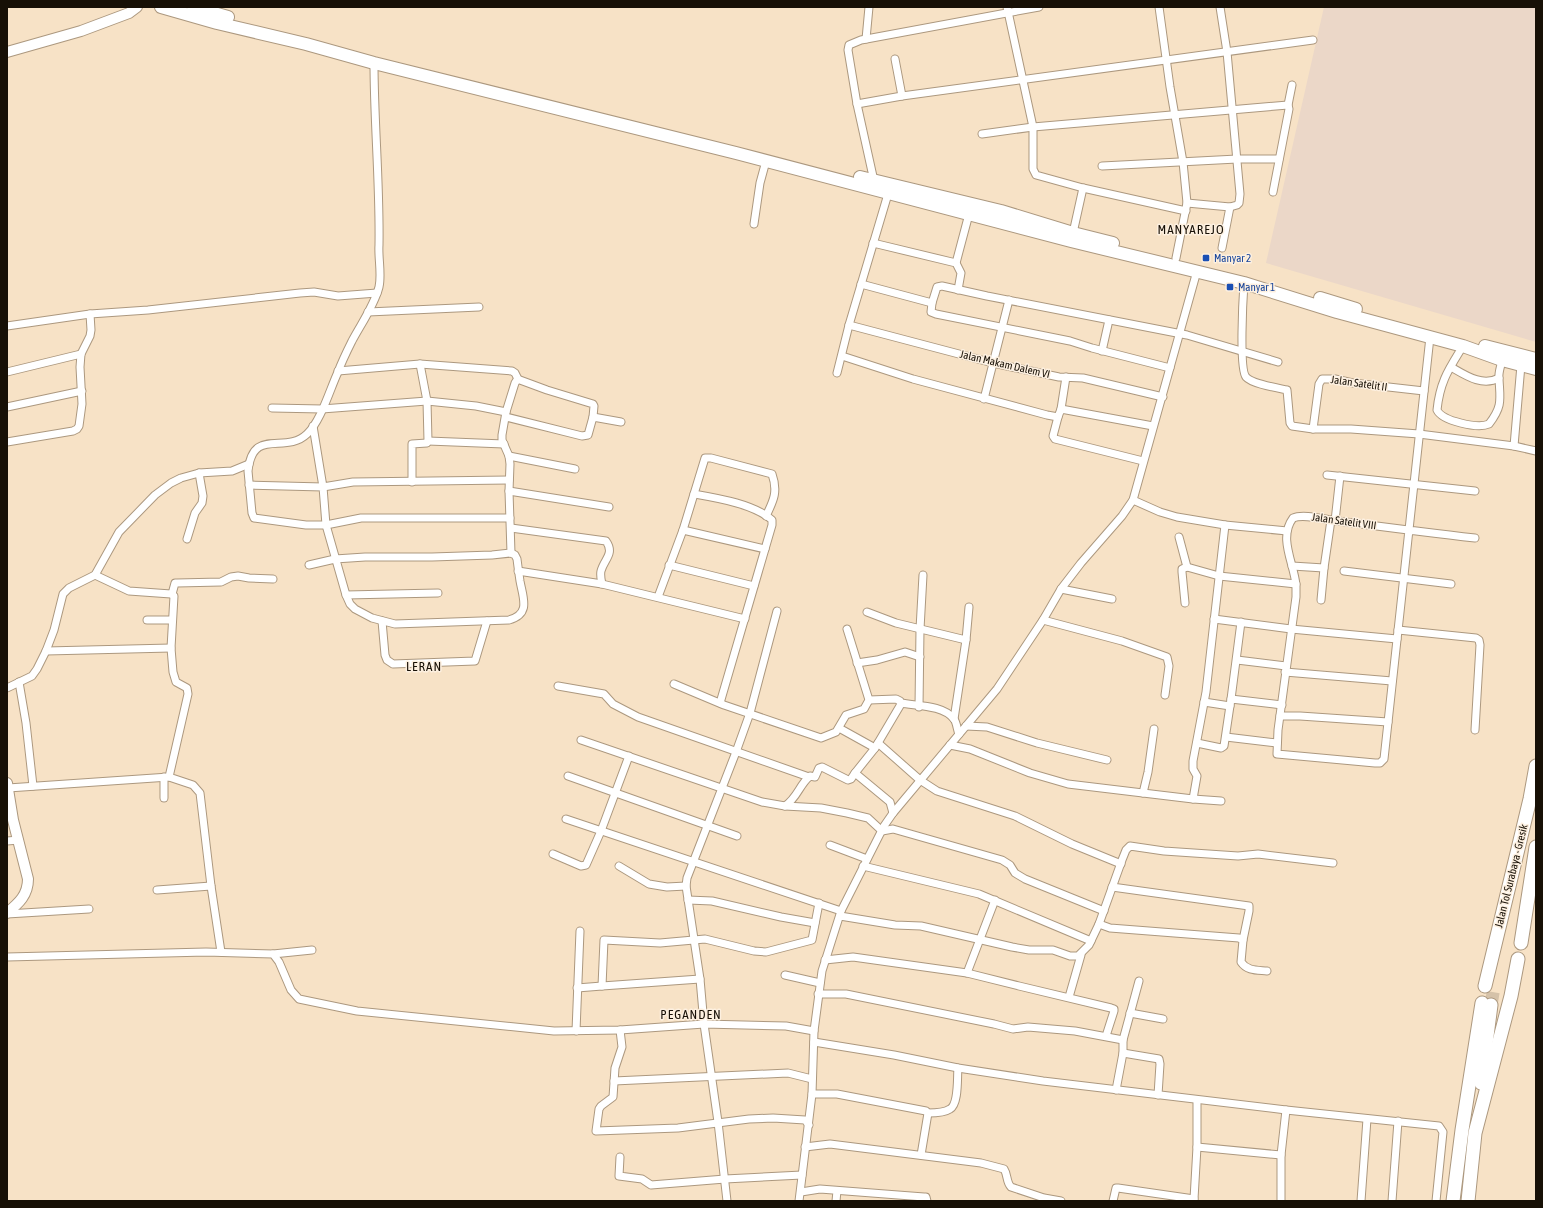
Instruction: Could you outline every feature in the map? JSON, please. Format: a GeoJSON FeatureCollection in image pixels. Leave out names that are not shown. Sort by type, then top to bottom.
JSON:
{"type":"FeatureCollection","features":[{"type":"Feature","properties":{"kind":"highway"},"geometry":{"type":"LineString","coordinates":[[161,7],[374,63],[767,158],[1074,227],[1176,258],[1245,276],[1416,326],[1430,333],[1536,359]]}},
{"type":"Feature","properties":{"kind":"highway"},"geometry":{"type":"LineString","coordinates":[[193,7],[219,15],[309,36],[384,58],[767,158],[888,194],[1071,241],[1244,282],[1344,314],[1463,346],[1502,360],[1536,368]]}},
{"type":"Feature","properties":{"kind":"highway","name":"Jalan Tol Surabaya - Gresik"},"geometry":{"type":"LineString","coordinates":[[1536,766],[1490,987],[1536,815]]}},
{"type":"Feature","properties":{"kind":"highway","name":"Jalan Tol Surabaya - Gresik"},"geometry":{"type":"LineString","coordinates":[[1521,943],[1536,847]]}},
{"type":"Feature","properties":{"kind":"highway"},"geometry":{"type":"LineString","coordinates":[[1475,1133],[1511,996],[1518,960]]}},
{"type":"Feature","properties":{"kind":"highway"},"geometry":{"type":"LineString","coordinates":[[1453,1201],[1462,1130],[1486,1004],[1468,1201]]}},
{"type":"Feature","properties":{"kind":"main road"},"geometry":{"type":"LineString","coordinates":[[7,52],[82,31],[129,12],[137,7]]}},
{"type":"Feature","properties":{"kind":"main road"},"geometry":{"type":"LineString","coordinates":[[7,783],[10,820],[19,840],[26,866],[28,886],[25,895],[7,913]]}},
{"type":"Feature","properties":{"kind":"street"},"geometry":{"type":"LineString","coordinates":[[864,39],[869,7]]}},
{"type":"Feature","properties":{"kind":"street"},"geometry":{"type":"LineString","coordinates":[[874,181],[862,103],[848,50],[849,45],[853,42],[864,39],[1007,10],[1039,7]]}},
{"type":"Feature","properties":{"kind":"street"},"geometry":{"type":"LineString","coordinates":[[1159,7],[1166,61],[1183,162],[1187,203],[1182,235],[1176,258]]}},
{"type":"Feature","properties":{"kind":"street"},"geometry":{"type":"LineString","coordinates":[[1187,203],[1230,207],[1239,203],[1240,194],[1233,109],[1227,52],[1220,7]]}},
{"type":"Feature","properties":{"kind":"street"},"geometry":{"type":"LineString","coordinates":[[1007,10],[1033,127],[1033,169],[1036,175],[1083,188],[1186,211]]}},
{"type":"Feature","properties":{"kind":"street"},"geometry":{"type":"LineString","coordinates":[[862,103],[902,96],[1313,40]]}},
{"type":"Feature","properties":{"kind":"street"},"geometry":{"type":"LineString","coordinates":[[895,59],[902,96]]}},
{"type":"Feature","properties":{"kind":"street"},"geometry":{"type":"LineString","coordinates":[[374,63],[374,106],[379,206],[379,286],[368,312],[338,371],[322,409],[308,434],[299,440],[264,445],[258,447],[254,451],[249,464],[249,485],[252,513],[254,518],[306,525],[326,525],[361,518],[510,518]]}},
{"type":"Feature","properties":{"kind":"street"},"geometry":{"type":"LineString","coordinates":[[1273,192],[1289,109],[1288,105],[1292,85]]}},
{"type":"Feature","properties":{"kind":"street"},"geometry":{"type":"LineString","coordinates":[[982,134],[1033,127],[1288,105]]}},
{"type":"Feature","properties":{"kind":"street"},"geometry":{"type":"LineString","coordinates":[[754,224],[760,183],[767,158]]}},
{"type":"Feature","properties":{"kind":"street"},"geometry":{"type":"LineString","coordinates":[[1102,166],[1237,159],[1279,159]]}},
{"type":"Feature","properties":{"kind":"street"},"geometry":{"type":"LineString","coordinates":[[1074,227],[1083,188]]}},
{"type":"Feature","properties":{"kind":"street"},"geometry":{"type":"LineString","coordinates":[[837,373],[849,326],[888,194]]}},
{"type":"Feature","properties":{"kind":"street"},"geometry":{"type":"LineString","coordinates":[[1222,248],[1230,207]]}},
{"type":"Feature","properties":{"kind":"street"},"geometry":{"type":"LineString","coordinates":[[958,290],[961,273],[956,263],[969,214]]}},
{"type":"Feature","properties":{"kind":"street"},"geometry":{"type":"LineString","coordinates":[[873,243],[956,263]]}},
{"type":"Feature","properties":{"kind":"street"},"geometry":{"type":"LineString","coordinates":[[799,1201],[812,1094],[814,1030],[818,994],[825,960],[840,914],[865,862],[893,813],[997,689],[1043,620],[1061,589],[1122,516],[1133,500],[1197,271]]}},
{"type":"Feature","properties":{"kind":"street"},"geometry":{"type":"LineString","coordinates":[[1244,282],[1242,307],[1242,352],[1245,377],[1250,380],[1287,390],[1290,425],[1313,429],[1358,429],[1419,434],[1514,446],[1536,451]]}},
{"type":"Feature","properties":{"kind":"street"},"geometry":{"type":"LineString","coordinates":[[861,284],[932,303]]}},
{"type":"Feature","properties":{"kind":"street"},"geometry":{"type":"LineString","coordinates":[[1170,368],[1058,338],[1001,328],[932,312],[932,303],[938,286],[1187,335],[1278,362]]}},
{"type":"Feature","properties":{"kind":"street"},"geometry":{"type":"LineString","coordinates":[[7,326],[90,314],[155,309],[300,293],[314,292],[338,296],[377,293]]}},
{"type":"Feature","properties":{"kind":"street"},"geometry":{"type":"LineString","coordinates":[[984,398],[1009,300]]}},
{"type":"Feature","properties":{"kind":"street"},"geometry":{"type":"LineString","coordinates":[[368,312],[479,307]]}},
{"type":"Feature","properties":{"kind":"street"},"geometry":{"type":"LineString","coordinates":[[7,442],[73,431],[79,426],[82,390],[80,354],[90,336],[90,314]]}},
{"type":"Feature","properties":{"kind":"street"},"geometry":{"type":"LineString","coordinates":[[1102,351],[1110,320]]}},
{"type":"Feature","properties":{"kind":"street","name":"Jalan Makam Dalem VI"},"geometry":{"type":"LineString","coordinates":[[849,326],[993,363],[1059,377],[1083,378],[1163,397]]}},
{"type":"Feature","properties":{"kind":"street"},"geometry":{"type":"LineString","coordinates":[[1133,500],[1160,512],[1177,517],[1225,525],[1287,530],[1288,550],[1296,584],[1296,597],[1276,753],[1281,755],[1380,763],[1384,759],[1385,755],[1430,337]]}},
{"type":"Feature","properties":{"kind":"street"},"geometry":{"type":"LineString","coordinates":[[1463,346],[1446,374],[1441,388],[1437,410],[1442,416],[1458,422],[1478,426],[1489,424],[1499,408],[1501,397],[1499,378],[1502,360]]}},
{"type":"Feature","properties":{"kind":"street"},"geometry":{"type":"LineString","coordinates":[[7,372],[80,354]]}},
{"type":"Feature","properties":{"kind":"street"},"geometry":{"type":"LineString","coordinates":[[842,356],[913,379],[1058,417]]}},
{"type":"Feature","properties":{"kind":"street"},"geometry":{"type":"LineString","coordinates":[[272,408],[322,409],[427,401],[476,406],[582,436],[588,435],[593,417],[593,404],[518,380],[515,373],[512,371],[420,364],[338,371]]}},
{"type":"Feature","properties":{"kind":"street"},"geometry":{"type":"LineString","coordinates":[[420,364],[427,401],[428,441]]}},
{"type":"Feature","properties":{"kind":"street"},"geometry":{"type":"LineString","coordinates":[[1514,446],[1521,365]]}},
{"type":"Feature","properties":{"kind":"street"},"geometry":{"type":"LineString","coordinates":[[1451,367],[1472,378],[1487,381],[1493,381],[1499,378]]}},
{"type":"Feature","properties":{"kind":"street"},"geometry":{"type":"LineString","coordinates":[[1066,377],[1060,410],[1053,436],[1055,439],[1143,461]]}},
{"type":"Feature","properties":{"kind":"street","name":"Jalan Satelit II"},"geometry":{"type":"LineString","coordinates":[[1313,429],[1319,384],[1322,379],[1334,379],[1354,383],[1424,391]]}},
{"type":"Feature","properties":{"kind":"street"},"geometry":{"type":"LineString","coordinates":[[511,553],[509,456],[502,435],[514,383],[518,380]]}},
{"type":"Feature","properties":{"kind":"street"},"geometry":{"type":"LineString","coordinates":[[7,407],[82,390]]}},
{"type":"Feature","properties":{"kind":"street"},"geometry":{"type":"LineString","coordinates":[[1060,410],[1153,426]]}},
{"type":"Feature","properties":{"kind":"street"},"geometry":{"type":"LineString","coordinates":[[593,417],[621,422]]}},
{"type":"Feature","properties":{"kind":"street"},"geometry":{"type":"LineString","coordinates":[[309,566],[335,559],[365,557],[432,557],[511,553],[516,557],[524,607],[521,613],[514,619],[509,620],[395,624],[361,613],[350,604],[335,559],[326,525],[323,487],[313,426]]}},
{"type":"Feature","properties":{"kind":"street"},"geometry":{"type":"LineString","coordinates":[[412,482],[412,444],[427,443],[428,441],[504,444]]}},
{"type":"Feature","properties":{"kind":"street"},"geometry":{"type":"LineString","coordinates":[[509,456],[575,469]]}},
{"type":"Feature","properties":{"kind":"street"},"geometry":{"type":"LineString","coordinates":[[658,597],[683,530],[707,457],[771,473],[774,483],[775,497],[766,516]]}},
{"type":"Feature","properties":{"kind":"street"},"geometry":{"type":"LineString","coordinates":[[7,688],[32,676],[35,673],[46,651],[63,594],[69,588],[95,575],[112,543],[125,524],[156,495],[171,483],[181,478],[199,473],[232,471],[249,464]]}},
{"type":"Feature","properties":{"kind":"street"},"geometry":{"type":"LineString","coordinates":[[187,539],[194,513],[202,503],[203,496],[199,473]]}},
{"type":"Feature","properties":{"kind":"street"},"geometry":{"type":"LineString","coordinates":[[1327,475],[1475,491]]}},
{"type":"Feature","properties":{"kind":"street"},"geometry":{"type":"LineString","coordinates":[[1321,600],[1324,568],[1340,476]]}},
{"type":"Feature","properties":{"kind":"street"},"geometry":{"type":"LineString","coordinates":[[249,485],[323,487],[353,482],[509,480]]}},
{"type":"Feature","properties":{"kind":"street"},"geometry":{"type":"LineString","coordinates":[[509,491],[609,507]]}},
{"type":"Feature","properties":{"kind":"street"},"geometry":{"type":"LineString","coordinates":[[694,494],[740,504],[772,520],[772,525],[720,703]]}},
{"type":"Feature","properties":{"kind":"street","name":"Jalan Satelit VIII"},"geometry":{"type":"LineString","coordinates":[[1287,530],[1290,522],[1297,516],[1475,538]]}},
{"type":"Feature","properties":{"kind":"street"},"geometry":{"type":"LineString","coordinates":[[1193,800],[1197,776],[1193,769],[1193,760],[1204,702],[1225,525]]}},
{"type":"Feature","properties":{"kind":"street"},"geometry":{"type":"LineString","coordinates":[[511,528],[606,541],[610,551],[600,572],[602,584]]}},
{"type":"Feature","properties":{"kind":"street"},"geometry":{"type":"LineString","coordinates":[[683,530],[765,548]]}},
{"type":"Feature","properties":{"kind":"street"},"geometry":{"type":"LineString","coordinates":[[1179,537],[1187,567]]}},
{"type":"Feature","properties":{"kind":"street"},"geometry":{"type":"LineString","coordinates":[[669,565],[754,586]]}},
{"type":"Feature","properties":{"kind":"street"},"geometry":{"type":"LineString","coordinates":[[1292,566],[1324,568]]}},
{"type":"Feature","properties":{"kind":"street"},"geometry":{"type":"LineString","coordinates":[[1186,603],[1182,569],[1187,567],[1219,576],[1296,584]]}},
{"type":"Feature","properties":{"kind":"street"},"geometry":{"type":"LineString","coordinates":[[518,570],[602,584],[745,619]]}},
{"type":"Feature","properties":{"kind":"street"},"geometry":{"type":"LineString","coordinates":[[1344,571],[1451,584]]}},
{"type":"Feature","properties":{"kind":"street"},"geometry":{"type":"LineString","coordinates":[[919,707],[920,629],[923,574]]}},
{"type":"Feature","properties":{"kind":"street"},"geometry":{"type":"LineString","coordinates":[[95,575],[129,591],[172,594]]}},
{"type":"Feature","properties":{"kind":"street"},"geometry":{"type":"LineString","coordinates":[[164,798],[167,777],[188,694],[187,688],[175,679],[173,672],[172,620],[175,599],[172,594],[175,583],[221,582],[231,576],[273,579]]}},
{"type":"Feature","properties":{"kind":"street"},"geometry":{"type":"LineString","coordinates":[[1061,589],[1112,599]]}},
{"type":"Feature","properties":{"kind":"street"},"geometry":{"type":"LineString","coordinates":[[346,595],[438,593]]}},
{"type":"Feature","properties":{"kind":"street"},"geometry":{"type":"LineString","coordinates":[[959,734],[954,720],[966,640],[969,607]]}},
{"type":"Feature","properties":{"kind":"street"},"geometry":{"type":"LineString","coordinates":[[727,1201],[718,1122],[704,1024],[700,979],[686,886],[687,878],[750,713],[778,610]]}},
{"type":"Feature","properties":{"kind":"street"},"geometry":{"type":"LineString","coordinates":[[867,612],[896,623],[966,640]]}},
{"type":"Feature","properties":{"kind":"street"},"geometry":{"type":"LineString","coordinates":[[1214,619],[1291,629],[1397,639]]}},
{"type":"Feature","properties":{"kind":"street"},"geometry":{"type":"LineString","coordinates":[[147,620],[172,620]]}},
{"type":"Feature","properties":{"kind":"street"},"geometry":{"type":"LineString","coordinates":[[1043,620],[1122,641],[1167,657],[1169,666],[1165,695]]}},
{"type":"Feature","properties":{"kind":"street"},"geometry":{"type":"LineString","coordinates":[[382,621],[384,655],[394,664],[475,661],[487,621]]}},
{"type":"Feature","properties":{"kind":"street"},"geometry":{"type":"LineString","coordinates":[[1197,743],[1221,748],[1224,746],[1241,622]]}},
{"type":"Feature","properties":{"kind":"street"},"geometry":{"type":"LineString","coordinates":[[674,684],[720,703],[821,738],[834,733],[839,728],[846,715],[864,709],[869,700],[847,629]]}},
{"type":"Feature","properties":{"kind":"street"},"geometry":{"type":"LineString","coordinates":[[1398,630],[1476,638],[1479,640],[1480,645],[1475,730]]}},
{"type":"Feature","properties":{"kind":"street"},"geometry":{"type":"LineString","coordinates":[[46,651],[172,648]]}},
{"type":"Feature","properties":{"kind":"street"},"geometry":{"type":"LineString","coordinates":[[857,663],[877,660],[905,652],[920,657]]}},
{"type":"Feature","properties":{"kind":"street"},"geometry":{"type":"LineString","coordinates":[[1237,660],[1286,669],[1392,681]]}},
{"type":"Feature","properties":{"kind":"street"},"geometry":{"type":"LineString","coordinates":[[19,682],[26,723],[33,786]]}},
{"type":"Feature","properties":{"kind":"street"},"geometry":{"type":"LineString","coordinates":[[558,686],[604,694],[613,704],[638,717],[809,777],[815,776],[819,768],[822,767],[847,780],[851,779],[876,746],[901,703]]}},
{"type":"Feature","properties":{"kind":"street"},"geometry":{"type":"LineString","coordinates":[[869,700],[896,699],[901,703],[919,707],[936,708],[954,720]]}},
{"type":"Feature","properties":{"kind":"street"},"geometry":{"type":"LineString","coordinates":[[1204,702],[1282,705]]}},
{"type":"Feature","properties":{"kind":"street"},"geometry":{"type":"LineString","coordinates":[[1280,716],[1388,722]]}},
{"type":"Feature","properties":{"kind":"street"},"geometry":{"type":"LineString","coordinates":[[966,726],[987,727],[1037,743],[1107,760]]}},
{"type":"Feature","properties":{"kind":"street"},"geometry":{"type":"LineString","coordinates":[[839,728],[876,746],[920,780],[937,791],[1015,816],[1072,844],[1121,864]]}},
{"type":"Feature","properties":{"kind":"street"},"geometry":{"type":"LineString","coordinates":[[1143,793],[1148,772],[1154,728]]}},
{"type":"Feature","properties":{"kind":"street"},"geometry":{"type":"LineString","coordinates":[[1226,737],[1277,743]]}},
{"type":"Feature","properties":{"kind":"street"},"geometry":{"type":"LineString","coordinates":[[581,740],[762,802],[785,806],[821,808],[868,818],[882,831]]}},
{"type":"Feature","properties":{"kind":"street"},"geometry":{"type":"LineString","coordinates":[[950,745],[970,750],[1030,773],[1068,784],[1193,800],[1221,801]]}},
{"type":"Feature","properties":{"kind":"street"},"geometry":{"type":"LineString","coordinates":[[553,854],[584,866],[601,831],[629,756]]}},
{"type":"Feature","properties":{"kind":"street"},"geometry":{"type":"LineString","coordinates":[[855,773],[890,802],[893,813]]}},
{"type":"Feature","properties":{"kind":"street"},"geometry":{"type":"LineString","coordinates":[[568,776],[738,836]]}},
{"type":"Feature","properties":{"kind":"street"},"geometry":{"type":"LineString","coordinates":[[8,788],[167,777],[193,785],[200,793],[210,886],[221,952]]}},
{"type":"Feature","properties":{"kind":"street"},"geometry":{"type":"LineString","coordinates":[[785,806],[794,800],[809,777]]}},
{"type":"Feature","properties":{"kind":"street"},"geometry":{"type":"LineString","coordinates":[[566,818],[819,903],[840,914],[895,924],[921,926],[1020,949],[1049,949],[1076,956],[1081,955]]}},
{"type":"Feature","properties":{"kind":"street"},"geometry":{"type":"LineString","coordinates":[[882,831],[893,829],[1002,860],[1010,865],[1015,873],[1025,879],[1104,911]]}},
{"type":"Feature","properties":{"kind":"street"},"geometry":{"type":"LineString","coordinates":[[7,841],[19,840]]}},
{"type":"Feature","properties":{"kind":"street"},"geometry":{"type":"LineString","coordinates":[[830,845],[865,862],[979,894],[1091,941]]}},
{"type":"Feature","properties":{"kind":"street"},"geometry":{"type":"LineString","coordinates":[[1069,997],[1081,955],[1091,941],[1099,924],[1126,850],[1130,846],[1164,851],[1238,856],[1258,854],[1333,863]]}},
{"type":"Feature","properties":{"kind":"street"},"geometry":{"type":"LineString","coordinates":[[619,866],[649,884],[667,887],[686,886]]}},
{"type":"Feature","properties":{"kind":"street"},"geometry":{"type":"LineString","coordinates":[[157,890],[210,886]]}},
{"type":"Feature","properties":{"kind":"street"},"geometry":{"type":"LineString","coordinates":[[1112,887],[1249,906],[1241,962],[1248,969],[1267,971]]}},
{"type":"Feature","properties":{"kind":"street"},"geometry":{"type":"LineString","coordinates":[[688,900],[712,901],[782,917],[815,922]]}},
{"type":"Feature","properties":{"kind":"street"},"geometry":{"type":"LineString","coordinates":[[967,973],[995,900]]}},
{"type":"Feature","properties":{"kind":"street"},"geometry":{"type":"LineString","coordinates":[[602,986],[604,940],[660,944],[707,939],[754,951],[766,952],[812,940],[819,903]]}},
{"type":"Feature","properties":{"kind":"street"},"geometry":{"type":"LineString","coordinates":[[7,913],[89,909]]}},
{"type":"Feature","properties":{"kind":"street"},"geometry":{"type":"LineString","coordinates":[[1099,924],[1110,928],[1239,938],[1243,940]]}},
{"type":"Feature","properties":{"kind":"street"},"geometry":{"type":"LineString","coordinates":[[576,1031],[580,931]]}},
{"type":"Feature","properties":{"kind":"street"},"geometry":{"type":"LineString","coordinates":[[7,957],[201,952],[273,954],[312,950]]}},
{"type":"Feature","properties":{"kind":"street"},"geometry":{"type":"LineString","coordinates":[[273,954],[279,962],[291,990],[299,999],[358,1011],[554,1031],[620,1030],[704,1024],[786,1026],[814,1030]]}},
{"type":"Feature","properties":{"kind":"street"},"geometry":{"type":"LineString","coordinates":[[825,960],[853,957],[967,973],[1114,1009],[1106,1036]]}},
{"type":"Feature","properties":{"kind":"street"},"geometry":{"type":"LineString","coordinates":[[785,975],[820,983]]}},
{"type":"Feature","properties":{"kind":"street"},"geometry":{"type":"LineString","coordinates":[[577,988],[700,979]]}},
{"type":"Feature","properties":{"kind":"street"},"geometry":{"type":"LineString","coordinates":[[1116,1090],[1123,1053],[1123,1040],[1139,981]]}},
{"type":"Feature","properties":{"kind":"street"},"geometry":{"type":"LineString","coordinates":[[818,994],[846,994],[994,1024],[1013,1030],[1028,1027],[1106,1036],[1123,1040]]}},
{"type":"Feature","properties":{"kind":"street"},"geometry":{"type":"LineString","coordinates":[[1130,1013],[1163,1019]]}},
{"type":"Feature","properties":{"kind":"street"},"geometry":{"type":"LineString","coordinates":[[620,1030],[622,1047],[615,1068],[613,1097],[601,1106],[596,1131],[678,1128],[718,1122],[773,1118],[805,1120],[809,1125]]}},
{"type":"Feature","properties":{"kind":"street"},"geometry":{"type":"LineString","coordinates":[[814,1042],[894,1055],[958,1068],[1043,1081],[1197,1100],[1439,1126],[1442,1128],[1443,1132],[1436,1201]]}},
{"type":"Feature","properties":{"kind":"street"},"geometry":{"type":"LineString","coordinates":[[1123,1053],[1159,1059],[1158,1095]]}},
{"type":"Feature","properties":{"kind":"street"},"geometry":{"type":"LineString","coordinates":[[812,1094],[837,1094],[926,1111],[928,1113],[941,1112],[950,1109],[953,1106],[956,1095],[958,1068]]}},
{"type":"Feature","properties":{"kind":"street"},"geometry":{"type":"LineString","coordinates":[[614,1081],[788,1073],[812,1079]]}},
{"type":"Feature","properties":{"kind":"street"},"geometry":{"type":"LineString","coordinates":[[1113,1201],[1117,1188],[1194,1200],[1197,1147],[1197,1100]]}},
{"type":"Feature","properties":{"kind":"street"},"geometry":{"type":"LineString","coordinates":[[1280,1201],[1281,1155],[1286,1110]]}},
{"type":"Feature","properties":{"kind":"street"},"geometry":{"type":"LineString","coordinates":[[921,1155],[928,1113]]}},
{"type":"Feature","properties":{"kind":"street"},"geometry":{"type":"LineString","coordinates":[[1361,1201],[1367,1119]]}},
{"type":"Feature","properties":{"kind":"street"},"geometry":{"type":"LineString","coordinates":[[1392,1201],[1398,1121]]}},
{"type":"Feature","properties":{"kind":"street"},"geometry":{"type":"LineString","coordinates":[[805,1147],[830,1144],[981,1163],[1006,1171],[1008,1184],[1011,1187],[1044,1198],[1061,1201]]}},
{"type":"Feature","properties":{"kind":"street"},"geometry":{"type":"LineString","coordinates":[[1197,1147],[1281,1155]]}},
{"type":"Feature","properties":{"kind":"street"},"geometry":{"type":"LineString","coordinates":[[620,1157],[619,1176],[642,1179],[651,1185],[802,1175]]}},
{"type":"Feature","properties":{"kind":"street"},"geometry":{"type":"LineString","coordinates":[[801,1192],[820,1189],[924,1197],[927,1201]]}},
{"type":"Feature","properties":{"kind":"street"},"geometry":{"type":"LineString","coordinates":[[836,1201],[837,1191]]}},
{"type":"Feature","properties":{"kind":"shaded area"},"geometry":{"type":"Polygon","coordinates":[[[1324,7],[1536,7],[1536,342],[1266,263],[1324,7]]]}},
{"type":"Feature","properties":{"kind":"tunnel"},"geometry":{"type":"LineString","coordinates":[[1491,1005],[1494,987]]}},
{"type":"Feature","properties":{"kind":"place","name":"Manyar 2"},"geometry":{"type":"Point","coordinates":[1206,258]}},
{"type":"Feature","properties":{"kind":"place","name":"Manyar 1"},"geometry":{"type":"Point","coordinates":[1230,287]}},
{"type":"Feature","properties":{"kind":"district","name":"MANYAREJO"},"geometry":{"type":"Point","coordinates":[1191,229]}},
{"type":"Feature","properties":{"kind":"district","name":"LERAN"},"geometry":{"type":"Point","coordinates":[424,666]}},
{"type":"Feature","properties":{"kind":"district","name":"PEGANDEN"},"geometry":{"type":"Point","coordinates":[691,1014]}}]}
